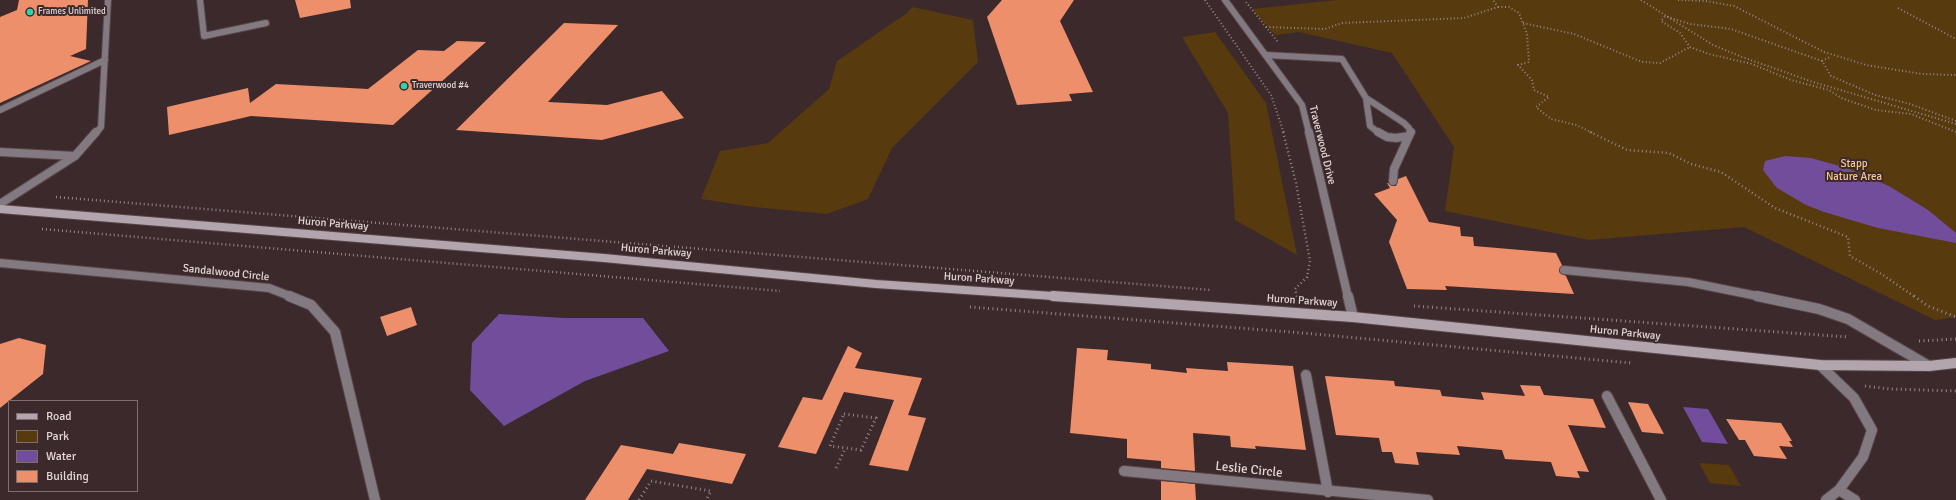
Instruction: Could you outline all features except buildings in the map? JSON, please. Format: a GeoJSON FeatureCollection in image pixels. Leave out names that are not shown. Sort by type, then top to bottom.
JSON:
{"type":"FeatureCollection","features":[{"type":"Feature","properties":{"kind":"street"},"geometry":{"type":"LineString","coordinates":[[0,204],[74,156],[101,127],[108,0]]}},
{"type":"Feature","properties":{"kind":"street"},"geometry":{"type":"LineString","coordinates":[[200,0],[204,36],[266,23]]}},
{"type":"Feature","properties":{"kind":"street","name":"Traverwood Drive"},"geometry":{"type":"LineString","coordinates":[[1225,0],[1302,105],[1353,317]]}},
{"type":"Feature","properties":{"kind":"street"},"geometry":{"type":"LineString","coordinates":[[1266,55],[1342,59],[1366,98],[1370,126],[1380,134],[1396,138],[1409,136]]}},
{"type":"Feature","properties":{"kind":"street"},"geometry":{"type":"LineString","coordinates":[[0,110],[105,60]]}},
{"type":"Feature","properties":{"kind":"street"},"geometry":{"type":"LineString","coordinates":[[1366,98],[1410,128],[1411,132],[1394,169],[1393,181]]}},
{"type":"Feature","properties":{"kind":"street"},"geometry":{"type":"LineString","coordinates":[[0,152],[74,156]]}},
{"type":"Feature","properties":{"kind":"street","name":"Huron Parkway"},"geometry":{"type":"LineString","coordinates":[[0,208],[604,258],[876,284],[1353,317],[1820,365],[1929,366],[1956,363]]}},
{"type":"Feature","properties":{"kind":"street","name":"Sandalwood Circle"},"geometry":{"type":"LineString","coordinates":[[0,263],[269,288],[311,305],[335,332],[375,500]]}},
{"type":"Feature","properties":{"kind":"street"},"geometry":{"type":"LineString","coordinates":[[1564,270],[1688,282],[1819,309],[1848,319],[1929,366]]}},
{"type":"Feature","properties":{"kind":"street"},"geometry":{"type":"LineString","coordinates":[[1820,365],[1854,398],[1872,430],[1863,458],[1839,490],[1826,500]]}},
{"type":"Feature","properties":{"kind":"street"},"geometry":{"type":"LineString","coordinates":[[1306,375],[1328,492]]}},
{"type":"Feature","properties":{"kind":"street"},"geometry":{"type":"LineString","coordinates":[[1607,396],[1661,500]]}},
{"type":"Feature","properties":{"kind":"street","name":"Leslie Circle"},"geometry":{"type":"LineString","coordinates":[[1124,472],[1328,492],[1371,498],[1428,500]]}},
{"type":"Feature","properties":{"kind":"street"},"geometry":{"type":"LineString","coordinates":[[1839,490],[1855,500]]}},
{"type":"Feature","properties":{"kind":"path"},"geometry":{"type":"LineString","coordinates":[[1205,0],[1271,95],[1279,115],[1296,183],[1310,261],[1306,277],[1295,289],[1297,297]]}},
{"type":"Feature","properties":{"kind":"path"},"geometry":{"type":"LineString","coordinates":[[1244,0],[1280,44]]}},
{"type":"Feature","properties":{"kind":"path"},"geometry":{"type":"LineString","coordinates":[[1493,0],[1498,7]]}},
{"type":"Feature","properties":{"kind":"path"},"geometry":{"type":"LineString","coordinates":[[1641,0],[1713,45],[1742,57],[1813,82],[1956,122]]}},
{"type":"Feature","properties":{"kind":"path"},"geometry":{"type":"LineString","coordinates":[[1678,0],[1706,0],[1734,6],[1762,19],[1819,50],[1866,65],[1922,74],[1956,75]]}},
{"type":"Feature","properties":{"kind":"path"},"geometry":{"type":"LineString","coordinates":[[1266,27],[1325,29],[1342,23],[1464,18],[1498,7],[1509,7],[1519,13],[1527,34],[1529,62],[1518,65],[1532,80],[1534,90],[1549,98],[1536,107],[1551,119],[1576,125],[1627,150],[1669,153],[1691,164],[1721,172],[1775,208],[1848,237],[1850,256],[1883,275],[1928,306],[1956,317]]}},
{"type":"Feature","properties":{"kind":"path"},"geometry":{"type":"LineString","coordinates":[[1898,8],[1956,39]]}},
{"type":"Feature","properties":{"kind":"path"},"geometry":{"type":"LineString","coordinates":[[1665,16],[1661,21],[1680,33],[1690,47],[1709,54],[1752,64],[1791,80],[1828,90],[1841,98],[1876,110],[1911,114],[1956,132]]}},
{"type":"Feature","properties":{"kind":"path"},"geometry":{"type":"LineString","coordinates":[[1665,16],[1690,24],[1731,29],[1822,61],[1830,76],[1875,95],[1910,104],[1956,122]]}},
{"type":"Feature","properties":{"kind":"path"},"geometry":{"type":"LineString","coordinates":[[1522,23],[1574,34],[1642,62],[1660,63],[1690,47]]}},
{"type":"Feature","properties":{"kind":"path"},"geometry":{"type":"LineString","coordinates":[[1822,61],[1830,57]]}},
{"type":"Feature","properties":{"kind":"path"},"geometry":{"type":"LineString","coordinates":[[55,197],[1219,290]]}},
{"type":"Feature","properties":{"kind":"path"},"geometry":{"type":"LineString","coordinates":[[1289,296],[1303,297]]}},
{"type":"Feature","properties":{"kind":"path"},"geometry":{"type":"LineString","coordinates":[[1410,305],[1856,338]]}},
{"type":"Feature","properties":{"kind":"path"},"geometry":{"type":"LineString","coordinates":[[1913,341],[1956,339]]}},
{"type":"Feature","properties":{"kind":"path"},"geometry":{"type":"LineString","coordinates":[[1867,386],[1890,389],[1956,391]]}},
{"type":"Feature","properties":{"kind":"path"},"geometry":{"type":"LineString","coordinates":[[844,414],[876,418],[861,450],[845,449],[830,446],[844,414]]}},
{"type":"Feature","properties":{"kind":"path"},"geometry":{"type":"LineString","coordinates":[[836,468],[845,449]]}},
{"type":"Feature","properties":{"kind":"path"},"geometry":{"type":"LineString","coordinates":[[639,500],[651,481],[711,491],[706,500]]}},
{"type":"Feature","properties":{"kind":"green space","name":"Stapp Nature Area"},"geometry":{"type":"Polygon","coordinates":[[[1337,0],[1956,0],[1956,317],[1935,320],[1744,227],[1589,240],[1445,211],[1454,147],[1392,53],[1299,32],[1275,35],[1252,9],[1337,0]]]}},
{"type":"Feature","properties":{"kind":"green space"},"geometry":{"type":"Polygon","coordinates":[[[912,7],[973,20],[978,62],[892,148],[868,199],[827,214],[754,207],[701,199],[720,151],[768,143],[829,89],[837,61],[907,13],[912,7]]]}},
{"type":"Feature","properties":{"kind":"green space"},"geometry":{"type":"Polygon","coordinates":[[[1215,32],[1266,103],[1297,255],[1235,220],[1228,113],[1182,37],[1215,32]]]}},
{"type":"Feature","properties":{"kind":"green space"},"geometry":{"type":"Polygon","coordinates":[[[1699,463],[1729,465],[1741,486],[1710,483],[1699,463]]]}},
{"type":"Feature","properties":{"kind":"water"},"geometry":{"type":"Polygon","coordinates":[[[1785,156],[1811,158],[1847,168],[1889,186],[1928,210],[1956,233],[1956,243],[1878,228],[1806,205],[1777,188],[1763,170],[1765,161],[1785,156]]]}},
{"type":"Feature","properties":{"kind":"water"},"geometry":{"type":"Polygon","coordinates":[[[499,314],[564,318],[643,318],[669,351],[585,381],[504,426],[470,390],[472,343],[499,314]]]}},
{"type":"Feature","properties":{"kind":"water"},"geometry":{"type":"Polygon","coordinates":[[[1683,407],[1708,409],[1728,444],[1702,442],[1683,407]]]}},
{"type":"Feature","properties":{"kind":"place","name":"Frames Unlimited"},"geometry":{"type":"Point","coordinates":[30,12]}},
{"type":"Feature","properties":{"kind":"place","name":"Traverwood #4"},"geometry":{"type":"Point","coordinates":[404,86]}}]}
